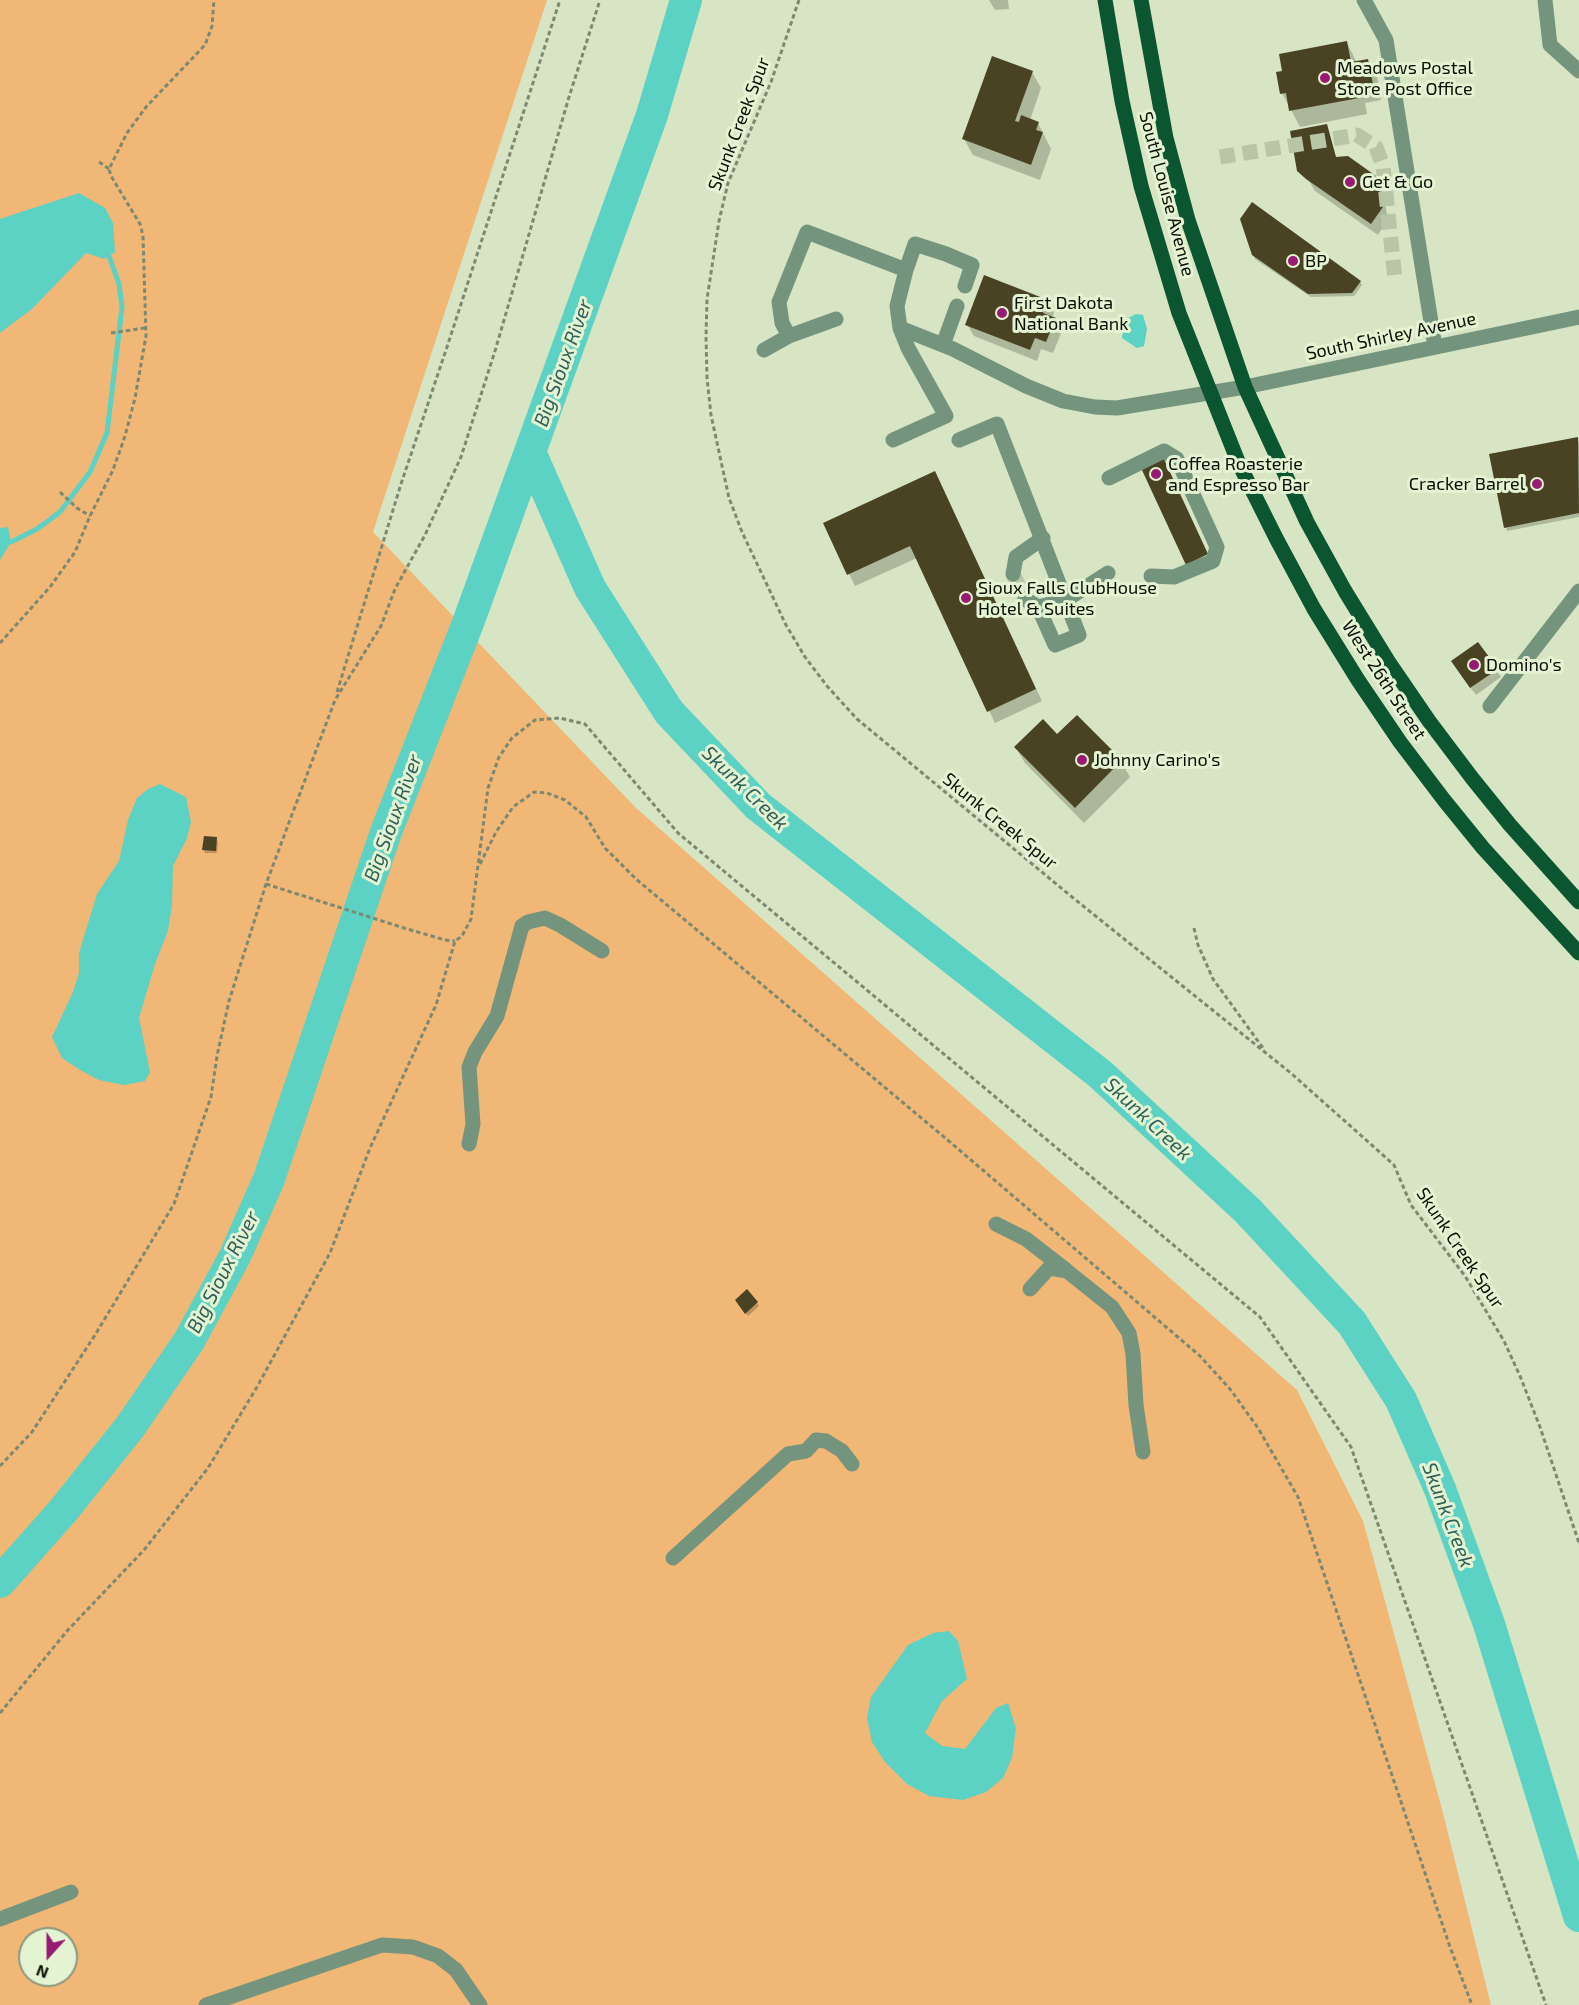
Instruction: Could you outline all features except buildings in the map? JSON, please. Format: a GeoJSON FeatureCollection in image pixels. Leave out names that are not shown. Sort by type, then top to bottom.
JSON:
{"type":"FeatureCollection","features":[{"type":"Feature","properties":{"kind":"main road","name":"South Louise Avenue"},"geometry":{"type":"LineString","coordinates":[[1105,0],[1120,89],[1141,186],[1179,313],[1211,393]]}},
{"type":"Feature","properties":{"kind":"main road","name":"South Louise Avenue"},"geometry":{"type":"LineString","coordinates":[[1141,0],[1157,94],[1176,179],[1210,288],[1245,387]]}},
{"type":"Feature","properties":{"kind":"main road","name":"West 26th Street"},"geometry":{"type":"LineString","coordinates":[[1245,387],[1307,522],[1345,591],[1388,661],[1472,778],[1541,861],[1579,902]]}},
{"type":"Feature","properties":{"kind":"main road","name":"West 26th Street"},"geometry":{"type":"LineString","coordinates":[[1211,393],[1239,464],[1276,538],[1314,609],[1358,680],[1400,742],[1444,800],[1523,894],[1579,953]]}},
{"type":"Feature","properties":{"kind":"street"},"geometry":{"type":"LineString","coordinates":[[1364,0],[1386,40],[1435,347]]}},
{"type":"Feature","properties":{"kind":"street"},"geometry":{"type":"LineString","coordinates":[[1545,0],[1550,45],[1579,71]]}},
{"type":"Feature","properties":{"kind":"street"},"geometry":{"type":"LineString","coordinates":[[789,336],[782,323],[779,302],[807,232],[906,270]]}},
{"type":"Feature","properties":{"kind":"street"},"geometry":{"type":"LineString","coordinates":[[893,440],[946,416],[908,348],[900,328],[897,306],[915,244],[972,265],[965,286]]}},
{"type":"Feature","properties":{"kind":"street"},"geometry":{"type":"LineString","coordinates":[[943,345],[957,306]]}},
{"type":"Feature","properties":{"kind":"street","name":"South Shirley Avenue"},"geometry":{"type":"LineString","coordinates":[[900,328],[943,345],[1026,386],[1064,401],[1095,407],[1117,408],[1245,387],[1579,318]]}},
{"type":"Feature","properties":{"kind":"street"},"geometry":{"type":"LineString","coordinates":[[764,350],[789,336],[836,319]]}},
{"type":"Feature","properties":{"kind":"street"},"geometry":{"type":"LineString","coordinates":[[959,440],[997,424],[1043,538],[1066,600],[1079,635],[1055,645],[1032,603],[1066,600],[1108,573]]}},
{"type":"Feature","properties":{"kind":"street"},"geometry":{"type":"LineString","coordinates":[[1109,478],[1164,452],[1177,459],[1217,547],[1213,561],[1174,577],[1151,576]]}},
{"type":"Feature","properties":{"kind":"street"},"geometry":{"type":"LineString","coordinates":[[1013,574],[1016,557],[1043,538]]}},
{"type":"Feature","properties":{"kind":"street"},"geometry":{"type":"LineString","coordinates":[[1490,706],[1579,591]]}},
{"type":"Feature","properties":{"kind":"street"},"geometry":{"type":"LineString","coordinates":[[469,1144],[473,1124],[470,1067],[475,1052],[497,1016],[522,926],[528,922],[545,918],[602,951]]}},
{"type":"Feature","properties":{"kind":"street"},"geometry":{"type":"LineString","coordinates":[[996,1224],[1026,1239],[1067,1271],[1112,1308],[1129,1333],[1143,1452]]}},
{"type":"Feature","properties":{"kind":"street"},"geometry":{"type":"LineString","coordinates":[[1030,1289],[1049,1268],[1067,1271]]}},
{"type":"Feature","properties":{"kind":"street"},"geometry":{"type":"LineString","coordinates":[[673,1558],[788,1454],[806,1451],[816,1440],[826,1441],[842,1451],[852,1464]]}},
{"type":"Feature","properties":{"kind":"street"},"geometry":{"type":"LineString","coordinates":[[0,1919],[71,1892]]}},
{"type":"Feature","properties":{"kind":"street"},"geometry":{"type":"LineString","coordinates":[[206,2005],[382,1945],[413,1947],[438,1956],[456,1970],[480,2005]]}},
{"type":"Feature","properties":{"kind":"path"},"geometry":{"type":"LineString","coordinates":[[109,169],[127,133],[146,107],[205,45],[212,26],[214,0]]}},
{"type":"Feature","properties":{"kind":"path"},"geometry":{"type":"LineString","coordinates":[[0,1466],[38,1422],[95,1335],[174,1204],[211,1096],[217,1056],[230,1001],[266,884],[335,700],[401,484],[560,0]]}},
{"type":"Feature","properties":{"kind":"path"},"geometry":{"type":"LineString","coordinates":[[335,700],[381,626],[395,589],[425,535],[461,457],[495,351],[568,97],[600,0]]}},
{"type":"Feature","properties":{"kind":"path","name":"Skunk Creek Spur"},"geometry":{"type":"LineString","coordinates":[[799,0],[771,82],[728,183],[719,221],[707,299],[707,378],[711,416],[729,498],[741,532],[786,625],[805,657],[857,719],[1072,897],[1266,1052],[1394,1165],[1411,1205],[1465,1276],[1495,1325],[1520,1376],[1540,1426],[1579,1543]]}},
{"type":"Feature","properties":{"kind":"path"},"geometry":{"type":"LineString","coordinates":[[0,643],[51,587],[75,552],[113,470],[135,398],[146,336],[143,236],[140,224],[109,169],[99,162]]}},
{"type":"Feature","properties":{"kind":"path"},"geometry":{"type":"LineString","coordinates":[[111,333],[145,328]]}},
{"type":"Feature","properties":{"kind":"path"},"geometry":{"type":"LineString","coordinates":[[60,492],[77,508],[90,516]]}},
{"type":"Feature","properties":{"kind":"path"},"geometry":{"type":"LineString","coordinates":[[478,869],[496,832],[513,807],[534,792],[547,793],[565,800],[586,817],[605,848],[636,879],[950,1142],[1200,1356],[1230,1389],[1258,1428],[1298,1497],[1450,1947],[1472,2005]]}},
{"type":"Feature","properties":{"kind":"path"},"geometry":{"type":"LineString","coordinates":[[0,1713],[67,1631],[144,1550],[208,1468],[257,1387],[330,1253],[370,1148],[436,1005],[455,941],[404,928],[266,884]]}},
{"type":"Feature","properties":{"kind":"path"},"geometry":{"type":"LineString","coordinates":[[1194,928],[1198,945],[1213,979],[1266,1052]]}},
{"type":"Feature","properties":{"kind":"shaded area"},"geometry":{"type":"Polygon","coordinates":[[[0,0],[547,0],[373,532],[635,807],[1297,1390],[1363,1521],[1443,1813],[1491,2005],[0,2005],[0,0]]]}},
{"type":"Feature","properties":{"kind":"water"},"geometry":{"type":"Polygon","coordinates":[[[79,193],[105,208],[113,223],[115,252],[104,259],[86,253],[32,309],[0,333],[0,219],[79,193]]]}},
{"type":"Feature","properties":{"kind":"water"},"geometry":{"type":"Polygon","coordinates":[[[1136,314],[1143,315],[1147,329],[1144,346],[1137,348],[1122,338],[1124,320],[1136,314]]]}},
{"type":"Feature","properties":{"kind":"water"},"geometry":{"type":"Polygon","coordinates":[[[8,527],[11,542],[0,560],[0,528],[8,527]]]}},
{"type":"Feature","properties":{"kind":"water"},"geometry":{"type":"Polygon","coordinates":[[[160,784],[186,797],[191,822],[187,838],[173,866],[172,905],[168,931],[155,964],[139,1018],[150,1072],[145,1081],[124,1085],[99,1080],[62,1058],[52,1037],[73,992],[79,973],[79,953],[97,894],[119,861],[128,820],[137,798],[148,789],[160,784]]]}},
{"type":"Feature","properties":{"kind":"water"},"geometry":{"type":"Polygon","coordinates":[[[949,1631],[958,1641],[967,1679],[942,1701],[925,1733],[942,1746],[965,1749],[996,1708],[1008,1703],[1016,1728],[1012,1758],[1003,1778],[986,1792],[963,1800],[929,1796],[907,1784],[885,1762],[872,1742],[867,1718],[871,1697],[908,1645],[933,1633],[949,1631]]]}},
{"type":"Feature","properties":{"kind":"waterway","name":"Big Sioux River"},"geometry":{"type":"LineString","coordinates":[[0,1582],[62,1512],[130,1427],[189,1341],[235,1256],[269,1179],[386,832],[468,623],[652,115],[686,0]]}},
{"type":"Feature","properties":{"kind":"waterway"},"geometry":{"type":"LineString","coordinates":[[11,542],[37,529],[60,512],[90,472],[107,433],[122,307],[119,284],[109,256]]}},
{"type":"Feature","properties":{"kind":"waterway","name":"Skunk Creek"},"geometry":{"type":"LineString","coordinates":[[530,452],[590,588],[669,712],[758,806],[1100,1074],[1248,1211],[1352,1323],[1401,1400],[1440,1489],[1489,1624],[1579,1916]]}},
{"type":"Feature","properties":{"kind":"tunnel"},"geometry":{"type":"LineString","coordinates":[[1220,157],[1357,135],[1376,147],[1383,166],[1395,279]]}},
{"type":"Feature","properties":{"kind":"tunnel"},"geometry":{"type":"LineString","coordinates":[[1013,574],[1025,599]]}},
{"type":"Feature","properties":{"kind":"place","name":"Meadows Postal Store Post Office"},"geometry":{"type":"Point","coordinates":[1325,78]}},
{"type":"Feature","properties":{"kind":"place","name":"Get & Go"},"geometry":{"type":"Point","coordinates":[1350,182]}},
{"type":"Feature","properties":{"kind":"place","name":"BP"},"geometry":{"type":"Point","coordinates":[1293,261]}},
{"type":"Feature","properties":{"kind":"place","name":"First Dakota National Bank"},"geometry":{"type":"Point","coordinates":[1002,313]}},
{"type":"Feature","properties":{"kind":"place","name":"Coffea Roasterie and Espresso Bar"},"geometry":{"type":"Point","coordinates":[1156,474]}},
{"type":"Feature","properties":{"kind":"place","name":"Cracker Barrel"},"geometry":{"type":"Point","coordinates":[1537,484]}},
{"type":"Feature","properties":{"kind":"place","name":"Sioux Falls ClubHouse Hotel & Suites"},"geometry":{"type":"Point","coordinates":[966,598]}},
{"type":"Feature","properties":{"kind":"place","name":"Domino's"},"geometry":{"type":"Point","coordinates":[1474,665]}},
{"type":"Feature","properties":{"kind":"place","name":"Johnny Carino's"},"geometry":{"type":"Point","coordinates":[1082,760]}}]}
